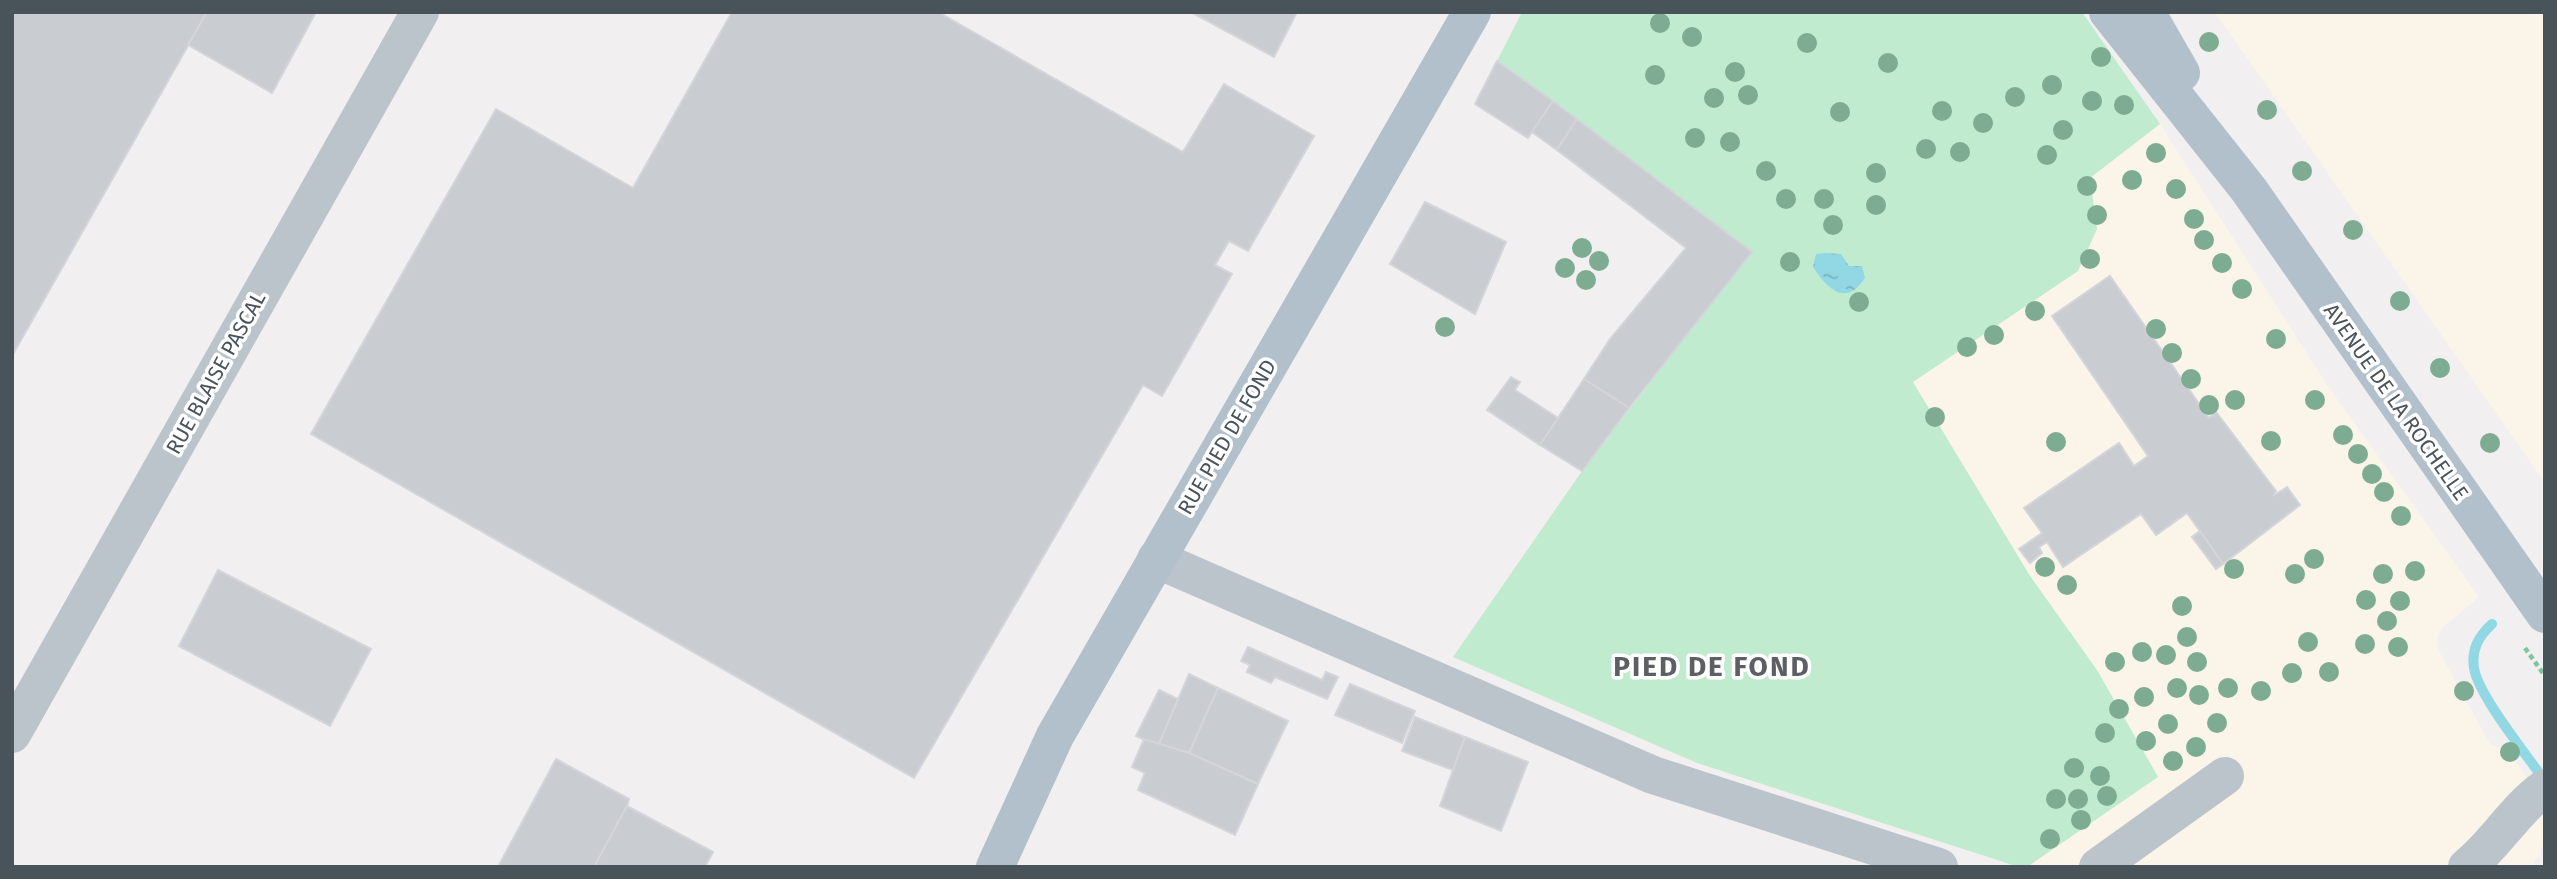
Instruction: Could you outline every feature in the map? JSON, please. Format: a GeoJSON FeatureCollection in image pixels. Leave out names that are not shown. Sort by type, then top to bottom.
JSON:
{"type":"FeatureCollection","features":[{"type":"Feature","properties":{"kind":"main road","name":"RUE PIED DE FOND"},"geometry":{"type":"LineString","coordinates":[[995,867],[1055,736],[1472,12]]}},
{"type":"Feature","properties":{"kind":"main road","name":"AVENUE DE LA ROCHELLE"},"geometry":{"type":"LineString","coordinates":[[2108,12],[2249,190],[2545,614]]}},
{"type":"Feature","properties":{"kind":"main road","name":"AVENUE DE LA ROCHELLE"},"geometry":{"type":"LineString","coordinates":[[2146,12],[2249,190]]}},
{"type":"Feature","properties":{"kind":"street","name":"RUE BLAISE PASCAL"},"geometry":{"type":"LineString","coordinates":[[12,734],[420,12]]}},
{"type":"Feature","properties":{"kind":"street"},"geometry":{"type":"LineString","coordinates":[[1156,559],[1653,775],[1938,867]]}},
{"type":"Feature","properties":{"kind":"street"},"geometry":{"type":"LineString","coordinates":[[2098,867],[2225,776]]}},
{"type":"Feature","properties":{"kind":"street"},"geometry":{"type":"LineString","coordinates":[[2467,867],[2486,852],[2536,794]]}},
{"type":"Feature","properties":{"kind":"shaded area"},"geometry":{"type":"Polygon","coordinates":[[[2215,12],[2545,12],[2545,483],[2221,21],[2215,12]]]}},
{"type":"Feature","properties":{"kind":"shaded area"},"geometry":{"type":"Polygon","coordinates":[[[2160,124],[2328,386],[2479,597],[2442,628],[2437,639],[2439,651],[2490,744],[2510,752],[2545,805],[2545,834],[2540,857],[2534,860],[2536,867],[2027,867],[2158,776],[2097,670],[2030,576],[1913,382],[2078,271],[2097,229],[2090,178],[2160,124]]]}},
{"type":"Feature","properties":{"kind":"green space"},"geometry":{"type":"Polygon","coordinates":[[[1522,12],[2082,12],[2160,124],[2090,178],[2097,229],[2078,271],[1913,382],[2030,576],[2097,670],[2158,777],[2027,867],[2019,867],[1697,763],[1453,657],[1582,471],[1751,252],[1497,61],[1522,12]]]}},
{"type":"Feature","properties":{"kind":"water"},"geometry":{"type":"Polygon","coordinates":[[[1816,254],[1841,254],[1849,266],[1862,266],[1865,278],[1858,287],[1843,293],[1830,288],[1824,282],[1813,267],[1816,254]]]}},
{"type":"Feature","properties":{"kind":"building"},"geometry":{"type":"Polygon","coordinates":[[[12,12],[207,12],[12,356],[12,12]]]}},
{"type":"Feature","properties":{"kind":"building"},"geometry":{"type":"Polygon","coordinates":[[[207,12],[316,12],[272,93],[188,45],[207,12]]]}},
{"type":"Feature","properties":{"kind":"building"},"geometry":{"type":"Polygon","coordinates":[[[732,12],[938,12],[1183,152],[1224,84],[1314,136],[1248,251],[1229,241],[1215,265],[1232,274],[1162,396],[1143,385],[914,778],[311,434],[496,109],[633,188],[732,12]]]}},
{"type":"Feature","properties":{"kind":"building"},"geometry":{"type":"Polygon","coordinates":[[[1191,12],[1297,12],[1274,57],[1191,12]]]}},
{"type":"Feature","properties":{"kind":"building"},"geometry":{"type":"Polygon","coordinates":[[[1497,61],[1553,101],[1528,138],[1475,104],[1497,61]]]}},
{"type":"Feature","properties":{"kind":"building"},"geometry":{"type":"Polygon","coordinates":[[[1553,101],[1577,119],[1557,150],[1532,132],[1553,101]]]}},
{"type":"Feature","properties":{"kind":"building"},"geometry":{"type":"Polygon","coordinates":[[[1577,119],[1752,252],[1629,408],[1584,379],[1610,339],[1686,248],[1557,150],[1577,119]]]}},
{"type":"Feature","properties":{"kind":"building"},"geometry":{"type":"Polygon","coordinates":[[[1425,202],[1506,242],[1475,314],[1390,264],[1425,202]]]}},
{"type":"Feature","properties":{"kind":"building"},"geometry":{"type":"Polygon","coordinates":[[[2110,276],[2209,418],[2216,412],[2276,491],[2273,496],[2287,487],[2300,505],[2223,564],[2187,513],[2156,535],[2141,514],[2063,567],[2047,542],[2039,547],[2042,553],[2030,563],[2019,549],[2042,533],[2024,508],[2119,443],[2134,466],[2148,456],[2052,316],[2110,276]]]}},
{"type":"Feature","properties":{"kind":"building"},"geometry":{"type":"Polygon","coordinates":[[[1511,377],[1520,382],[1515,390],[1558,418],[1540,445],[1487,410],[1511,377]]]}},
{"type":"Feature","properties":{"kind":"building"},"geometry":{"type":"Polygon","coordinates":[[[1584,379],[1629,408],[1582,471],[1540,445],[1584,379]]]}},
{"type":"Feature","properties":{"kind":"building"},"geometry":{"type":"Polygon","coordinates":[[[2200,531],[2223,564],[2216,569],[2192,537],[2200,531]]]}},
{"type":"Feature","properties":{"kind":"building"},"geometry":{"type":"Polygon","coordinates":[[[218,570],[371,649],[330,726],[179,646],[218,570]]]}},
{"type":"Feature","properties":{"kind":"building"},"geometry":{"type":"Polygon","coordinates":[[[1248,647],[1322,680],[1326,672],[1338,677],[1327,699],[1275,677],[1271,683],[1247,672],[1250,665],[1241,661],[1248,647]]]}},
{"type":"Feature","properties":{"kind":"building"},"geometry":{"type":"Polygon","coordinates":[[[1189,674],[1218,688],[1189,753],[1158,746],[1189,674]]]}},
{"type":"Feature","properties":{"kind":"building"},"geometry":{"type":"Polygon","coordinates":[[[1350,684],[1415,711],[1402,743],[1335,715],[1350,684]]]}},
{"type":"Feature","properties":{"kind":"building"},"geometry":{"type":"Polygon","coordinates":[[[1218,688],[1288,721],[1258,784],[1189,753],[1218,688]]]}},
{"type":"Feature","properties":{"kind":"building"},"geometry":{"type":"Polygon","coordinates":[[[1159,690],[1178,699],[1158,746],[1136,736],[1159,690]]]}},
{"type":"Feature","properties":{"kind":"building"},"geometry":{"type":"Polygon","coordinates":[[[1415,717],[1465,737],[1453,770],[1402,751],[1415,717]]]}},
{"type":"Feature","properties":{"kind":"building"},"geometry":{"type":"Polygon","coordinates":[[[1465,737],[1528,762],[1501,831],[1440,806],[1465,737]]]}},
{"type":"Feature","properties":{"kind":"building"},"geometry":{"type":"Polygon","coordinates":[[[1144,739],[1189,753],[1258,784],[1235,835],[1138,790],[1145,773],[1132,767],[1144,739]]]}},
{"type":"Feature","properties":{"kind":"building"},"geometry":{"type":"Polygon","coordinates":[[[556,759],[629,799],[627,806],[594,867],[498,867],[556,759]]]}},
{"type":"Feature","properties":{"kind":"building"},"geometry":{"type":"Polygon","coordinates":[[[627,806],[713,852],[705,867],[594,867],[627,806]]]}},
{"type":"Feature","properties":{"kind":"waterway"},"geometry":{"type":"LineString","coordinates":[[2492,624],[2483,633],[2475,649],[2473,661],[2477,680],[2493,709],[2544,780]]}},
{"type":"Feature","properties":{"kind":"district","name":"PIED DE FOND"},"geometry":{"type":"Point","coordinates":[1712,666]}}]}
